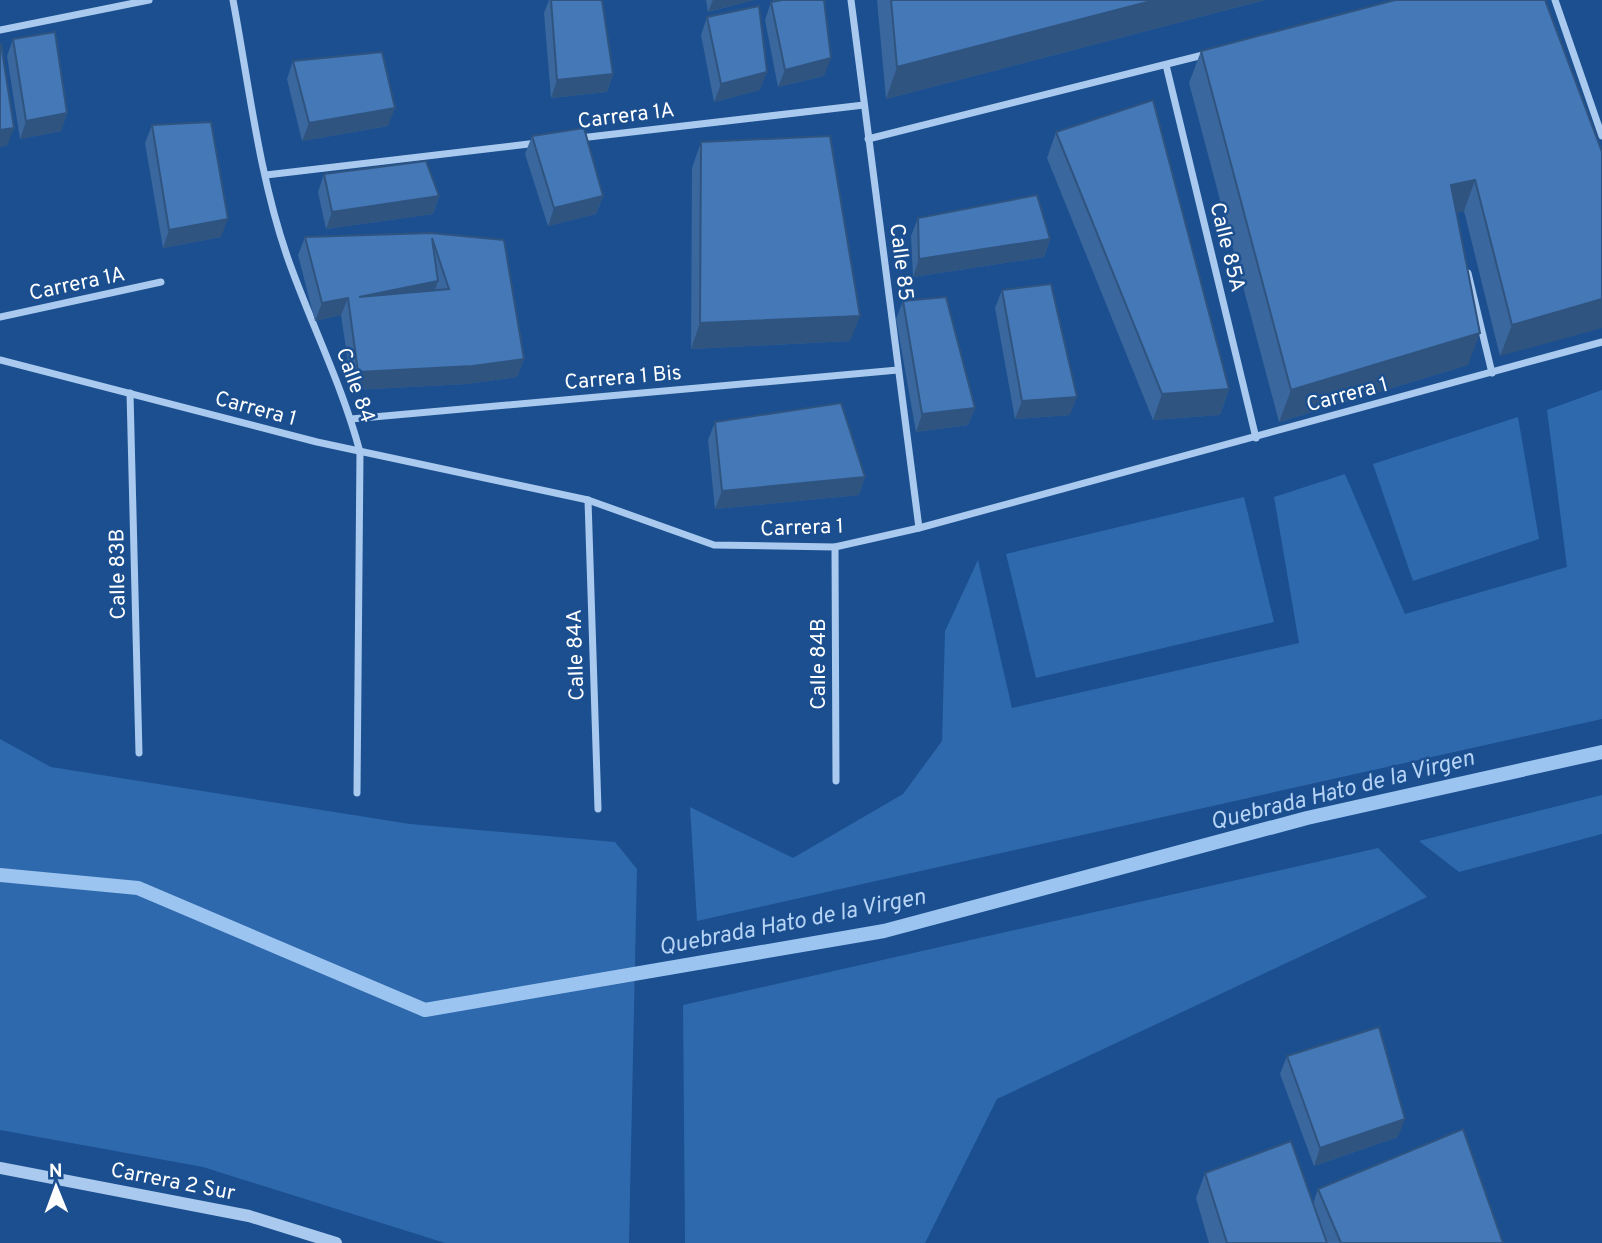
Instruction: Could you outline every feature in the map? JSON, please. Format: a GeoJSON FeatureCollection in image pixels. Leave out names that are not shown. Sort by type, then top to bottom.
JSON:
{"type":"FeatureCollection","features":[{"type":"Feature","properties":{"kind":"street"},"geometry":{"type":"LineString","coordinates":[[0,30],[149,0]]}},
{"type":"Feature","properties":{"kind":"street","name":"Calle 84"},"geometry":{"type":"LineString","coordinates":[[233,0],[266,174],[287,255],[351,419],[360,452],[357,793]]}},
{"type":"Feature","properties":{"kind":"street","name":"Calle 85"},"geometry":{"type":"LineString","coordinates":[[851,0],[919,528]]}},
{"type":"Feature","properties":{"kind":"street"},"geometry":{"type":"LineString","coordinates":[[1555,0],[1602,136]]}},
{"type":"Feature","properties":{"kind":"street"},"geometry":{"type":"LineString","coordinates":[[868,139],[1219,51]]}},
{"type":"Feature","properties":{"kind":"street","name":"Calle 85A"},"geometry":{"type":"LineString","coordinates":[[1166,65],[1256,438]]}},
{"type":"Feature","properties":{"kind":"street","name":"Carrera 1A"},"geometry":{"type":"LineString","coordinates":[[565,140],[864,105]]}},
{"type":"Feature","properties":{"kind":"street","name":"Carrera 1A"},"geometry":{"type":"LineString","coordinates":[[266,174],[552,141]]}},
{"type":"Feature","properties":{"kind":"street"},"geometry":{"type":"LineString","coordinates":[[1465,260],[1492,373]]}},
{"type":"Feature","properties":{"kind":"street","name":"Carrera 1A"},"geometry":{"type":"LineString","coordinates":[[0,317],[161,282]]}},
{"type":"Feature","properties":{"kind":"street","name":"Carrera 1"},"geometry":{"type":"LineString","coordinates":[[0,360],[360,452],[588,500],[714,545],[835,547],[919,528],[1256,438],[1602,342]]}},
{"type":"Feature","properties":{"kind":"street","name":"Carrera 1 Bis"},"geometry":{"type":"LineString","coordinates":[[351,419],[898,370]]}},
{"type":"Feature","properties":{"kind":"street","name":"Calle 83B"},"geometry":{"type":"LineString","coordinates":[[130,393],[139,753]]}},
{"type":"Feature","properties":{"kind":"street","name":"Calle 84A"},"geometry":{"type":"LineString","coordinates":[[588,500],[598,809]]}},
{"type":"Feature","properties":{"kind":"street","name":"Calle 84B"},"geometry":{"type":"LineString","coordinates":[[835,547],[836,781]]}},
{"type":"Feature","properties":{"kind":"street","name":"Carrera 2 Sur"},"geometry":{"type":"LineString","coordinates":[[0,1168],[249,1216],[336,1243]]}},
{"type":"Feature","properties":{"kind":"shaded area"},"geometry":{"type":"Polygon","coordinates":[[[1602,390],[1602,719],[697,921],[690,807],[793,858],[903,794],[942,741],[945,631],[978,560],[1012,708],[1299,643],[1274,497],[1345,474],[1405,614],[1567,567],[1547,410],[1602,390]]]}},
{"type":"Feature","properties":{"kind":"shaded area"},"geometry":{"type":"Polygon","coordinates":[[[1518,417],[1539,539],[1413,581],[1373,464],[1518,417]]]}},
{"type":"Feature","properties":{"kind":"shaded area"},"geometry":{"type":"Polygon","coordinates":[[[1244,497],[1274,622],[1036,678],[1006,554],[1244,497]]]}},
{"type":"Feature","properties":{"kind":"shaded area"},"geometry":{"type":"Polygon","coordinates":[[[0,739],[51,767],[410,824],[615,842],[637,869],[629,1243],[445,1243],[203,1167],[0,1130],[0,739]]]}},
{"type":"Feature","properties":{"kind":"shaded area"},"geometry":{"type":"Polygon","coordinates":[[[1602,795],[1602,834],[1459,872],[1419,841],[1602,795]]]}},
{"type":"Feature","properties":{"kind":"shaded area"},"geometry":{"type":"Polygon","coordinates":[[[1378,848],[1427,897],[997,1099],[925,1243],[685,1243],[683,1005],[1378,848]]]}},
{"type":"Feature","properties":{"kind":"building"},"geometry":{"type":"Polygon","coordinates":[[[551,0],[602,0],[613,74],[557,80],[551,0]]]}},
{"type":"Feature","properties":{"kind":"building"},"geometry":{"type":"Polygon","coordinates":[[[824,0],[831,58],[785,70],[771,2],[824,0]]]}},
{"type":"Feature","properties":{"kind":"building"},"geometry":{"type":"Polygon","coordinates":[[[891,0],[1155,0],[897,67],[891,0]]]}},
{"type":"Feature","properties":{"kind":"building"},"geometry":{"type":"Polygon","coordinates":[[[1395,0],[1545,0],[1602,152],[1602,299],[1512,325],[1475,180],[1451,185],[1480,333],[1291,390],[1201,51],[1395,0]]]}},
{"type":"Feature","properties":{"kind":"building"},"geometry":{"type":"Polygon","coordinates":[[[759,6],[767,72],[721,84],[707,17],[759,6]]]}},
{"type":"Feature","properties":{"kind":"building"},"geometry":{"type":"Polygon","coordinates":[[[55,32],[67,113],[26,121],[13,39],[55,32]]]}},
{"type":"Feature","properties":{"kind":"building"},"geometry":{"type":"Polygon","coordinates":[[[0,44],[14,128],[0,130],[0,44]]]}},
{"type":"Feature","properties":{"kind":"building"},"geometry":{"type":"Polygon","coordinates":[[[382,52],[395,108],[309,123],[293,61],[382,52]]]}},
{"type":"Feature","properties":{"kind":"building"},"geometry":{"type":"Polygon","coordinates":[[[1153,100],[1229,389],[1162,394],[1056,132],[1153,100]]]}},
{"type":"Feature","properties":{"kind":"building"},"geometry":{"type":"Polygon","coordinates":[[[211,122],[228,219],[169,230],[152,125],[211,122]]]}},
{"type":"Feature","properties":{"kind":"building"},"geometry":{"type":"Polygon","coordinates":[[[584,128],[603,196],[554,208],[532,136],[584,128]]]}},
{"type":"Feature","properties":{"kind":"building"},"geometry":{"type":"Polygon","coordinates":[[[830,136],[860,316],[700,323],[701,142],[830,136]]]}},
{"type":"Feature","properties":{"kind":"building"},"geometry":{"type":"Polygon","coordinates":[[[426,161],[439,196],[332,212],[324,174],[426,161]]]}},
{"type":"Feature","properties":{"kind":"building"},"geometry":{"type":"Polygon","coordinates":[[[1037,195],[1050,239],[919,259],[918,218],[1037,195]]]}},
{"type":"Feature","properties":{"kind":"building"},"geometry":{"type":"Polygon","coordinates":[[[431,233],[504,240],[524,359],[473,366],[358,372],[348,298],[322,303],[305,237],[431,233]],[[432,238],[438,281],[359,297],[449,289],[432,238]]]}},
{"type":"Feature","properties":{"kind":"building"},"geometry":{"type":"Polygon","coordinates":[[[1051,284],[1077,397],[1022,401],[1002,290],[1051,284]]]}},
{"type":"Feature","properties":{"kind":"building"},"geometry":{"type":"Polygon","coordinates":[[[946,297],[975,408],[922,414],[903,301],[946,297]]]}},
{"type":"Feature","properties":{"kind":"building"},"geometry":{"type":"Polygon","coordinates":[[[841,403],[865,477],[722,491],[715,422],[841,403]]]}},
{"type":"Feature","properties":{"kind":"building"},"geometry":{"type":"Polygon","coordinates":[[[1379,1027],[1405,1119],[1320,1148],[1287,1056],[1379,1027]]]}},
{"type":"Feature","properties":{"kind":"building"},"geometry":{"type":"Polygon","coordinates":[[[1463,1129],[1503,1243],[1341,1243],[1318,1189],[1463,1129]]]}},
{"type":"Feature","properties":{"kind":"building"},"geometry":{"type":"Polygon","coordinates":[[[1291,1141],[1327,1243],[1227,1243],[1205,1173],[1291,1141]]]}},
{"type":"Feature","properties":{"kind":"waterway","name":"Quebrada Hato de la Virgen"},"geometry":{"type":"LineString","coordinates":[[0,875],[138,888],[425,1010],[884,931],[1307,818],[1602,752]]}}]}
